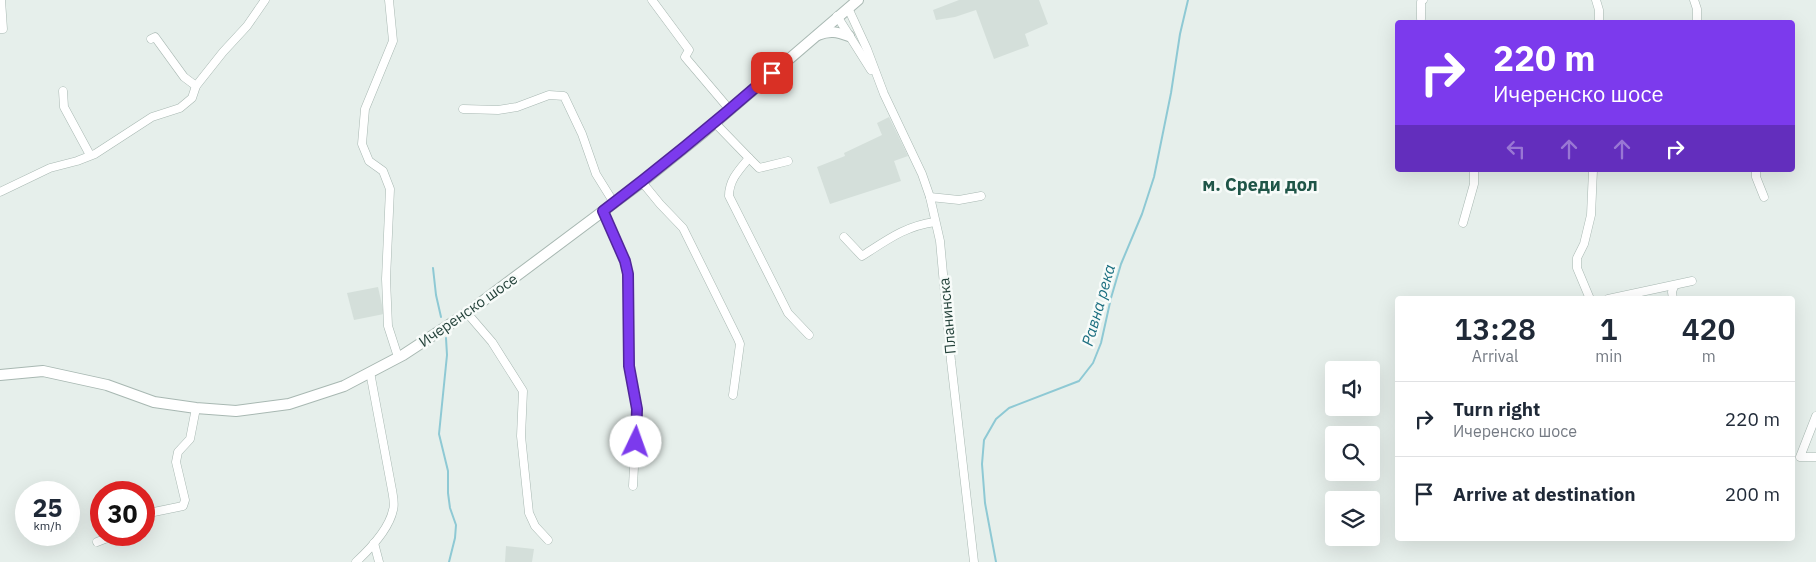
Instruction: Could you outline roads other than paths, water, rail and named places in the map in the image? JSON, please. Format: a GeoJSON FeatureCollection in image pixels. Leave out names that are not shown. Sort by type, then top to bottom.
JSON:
{"type":"FeatureCollection","features":[{"type":"Feature","properties":{"kind":"street"},"geometry":{"type":"LineString","coordinates":[[0,29],[3,29],[1,0]]}},
{"type":"Feature","properties":{"kind":"street"},"geometry":{"type":"LineString","coordinates":[[0,192],[50,168],[90,156],[152,118],[180,108],[192,98],[196,86],[247,26],[265,0]]}},
{"type":"Feature","properties":{"kind":"street"},"geometry":{"type":"LineString","coordinates":[[389,0],[393,41],[365,109],[362,144],[369,161],[383,171],[390,189],[386,279],[388,326],[398,358]]}},
{"type":"Feature","properties":{"kind":"street"},"geometry":{"type":"LineString","coordinates":[[652,0],[689,50],[685,57],[730,110]]}},
{"type":"Feature","properties":{"kind":"street","name":"Ичеренско шосе"},"geometry":{"type":"LineString","coordinates":[[0,375],[43,371],[107,385],[154,402],[236,411],[289,404],[344,386],[398,358],[467,314],[642,182],[715,123],[837,16],[858,0]]}},
{"type":"Feature","properties":{"kind":"street"},"geometry":{"type":"LineString","coordinates":[[1421,19],[1421,2],[1423,0]]}},
{"type":"Feature","properties":{"kind":"street"},"geometry":{"type":"LineString","coordinates":[[1599,20],[1600,10],[1597,1],[1606,0]]}},
{"type":"Feature","properties":{"kind":"street"},"geometry":{"type":"LineString","coordinates":[[1694,0],[1697,9],[1697,20]]}},
{"type":"Feature","properties":{"kind":"street"},"geometry":{"type":"LineString","coordinates":[[848,8],[867,49],[878,80]]}},
{"type":"Feature","properties":{"kind":"street"},"geometry":{"type":"LineString","coordinates":[[837,16],[878,80]]}},
{"type":"Feature","properties":{"kind":"street"},"geometry":{"type":"LineString","coordinates":[[814,36],[826,32],[836,32],[849,36]]}},
{"type":"Feature","properties":{"kind":"street"},"geometry":{"type":"LineString","coordinates":[[151,39],[155,37],[184,77],[196,86]]}},
{"type":"Feature","properties":{"kind":"street","name":"Планинска"},"geometry":{"type":"LineString","coordinates":[[878,80],[922,174],[930,197],[940,241],[973,561]]}},
{"type":"Feature","properties":{"kind":"street"},"geometry":{"type":"LineString","coordinates":[[63,91],[64,107],[90,156]]}},
{"type":"Feature","properties":{"kind":"street"},"geometry":{"type":"LineString","coordinates":[[463,109],[498,110],[518,107],[549,95],[564,96],[582,134],[596,174],[614,203]]}},
{"type":"Feature","properties":{"kind":"street"},"geometry":{"type":"LineString","coordinates":[[715,123],[759,168],[788,161]]}},
{"type":"Feature","properties":{"kind":"street"},"geometry":{"type":"LineString","coordinates":[[749,158],[734,176],[729,186],[729,196],[788,313],[809,335]]}},
{"type":"Feature","properties":{"kind":"street"},"geometry":{"type":"LineString","coordinates":[[1463,223],[1474,184],[1474,172]]}},
{"type":"Feature","properties":{"kind":"street"},"geometry":{"type":"LineString","coordinates":[[1589,296],[1577,268],[1578,258],[1584,244],[1591,215],[1593,172]]}},
{"type":"Feature","properties":{"kind":"street"},"geometry":{"type":"LineString","coordinates":[[1756,172],[1756,177],[1764,197]]}},
{"type":"Feature","properties":{"kind":"street"},"geometry":{"type":"LineString","coordinates":[[642,182],[683,228],[738,339],[740,344],[733,394]]}},
{"type":"Feature","properties":{"kind":"street"},"geometry":{"type":"LineString","coordinates":[[930,197],[959,200],[981,196]]}},
{"type":"Feature","properties":{"kind":"street"},"geometry":{"type":"LineString","coordinates":[[603,211],[625,261],[628,274],[629,366],[637,409],[633,486]]}},
{"type":"Feature","properties":{"kind":"street"},"geometry":{"type":"LineString","coordinates":[[844,237],[862,256],[894,234],[918,224],[935,222]]}},
{"type":"Feature","properties":{"kind":"street"},"geometry":{"type":"LineString","coordinates":[[1623,296],[1692,281]]}},
{"type":"Feature","properties":{"kind":"street"},"geometry":{"type":"LineString","coordinates":[[1673,296],[1674,286]]}},
{"type":"Feature","properties":{"kind":"street"},"geometry":{"type":"LineString","coordinates":[[467,314],[492,342],[523,391],[521,436],[529,513],[535,526],[548,540]]}},
{"type":"Feature","properties":{"kind":"street"},"geometry":{"type":"LineString","coordinates":[[356,562],[374,543],[390,519],[394,508],[370,372]]}},
{"type":"Feature","properties":{"kind":"street"},"geometry":{"type":"LineString","coordinates":[[155,512],[183,506],[185,500],[176,462],[178,452],[190,439],[196,408]]}},
{"type":"Feature","properties":{"kind":"street"},"geometry":{"type":"LineString","coordinates":[[1816,416],[1800,457],[1816,456]]}},
{"type":"Feature","properties":{"kind":"street"},"geometry":{"type":"LineString","coordinates":[[374,543],[378,562]]}},
{"type":"Feature","properties":{"kind":"waterway","name":"Равна река"},"geometry":{"type":"LineString","coordinates":[[996,562],[985,503],[982,464],[984,440],[996,419],[1009,408],[1079,381],[1093,363],[1101,343],[1121,264],[1142,214],[1154,177],[1188,0]]}},
{"type":"Feature","properties":{"kind":"waterway"},"geometry":{"type":"LineString","coordinates":[[433,268],[441,317]]}},
{"type":"Feature","properties":{"kind":"waterway"},"geometry":{"type":"LineString","coordinates":[[446,338],[447,355],[439,434],[448,471],[450,508],[456,525],[449,562]]}},
{"type":"Feature","properties":{"kind":"district","name":"м. Среди дол"},"geometry":{"type":"Point","coordinates":[1260,184]}}]}
